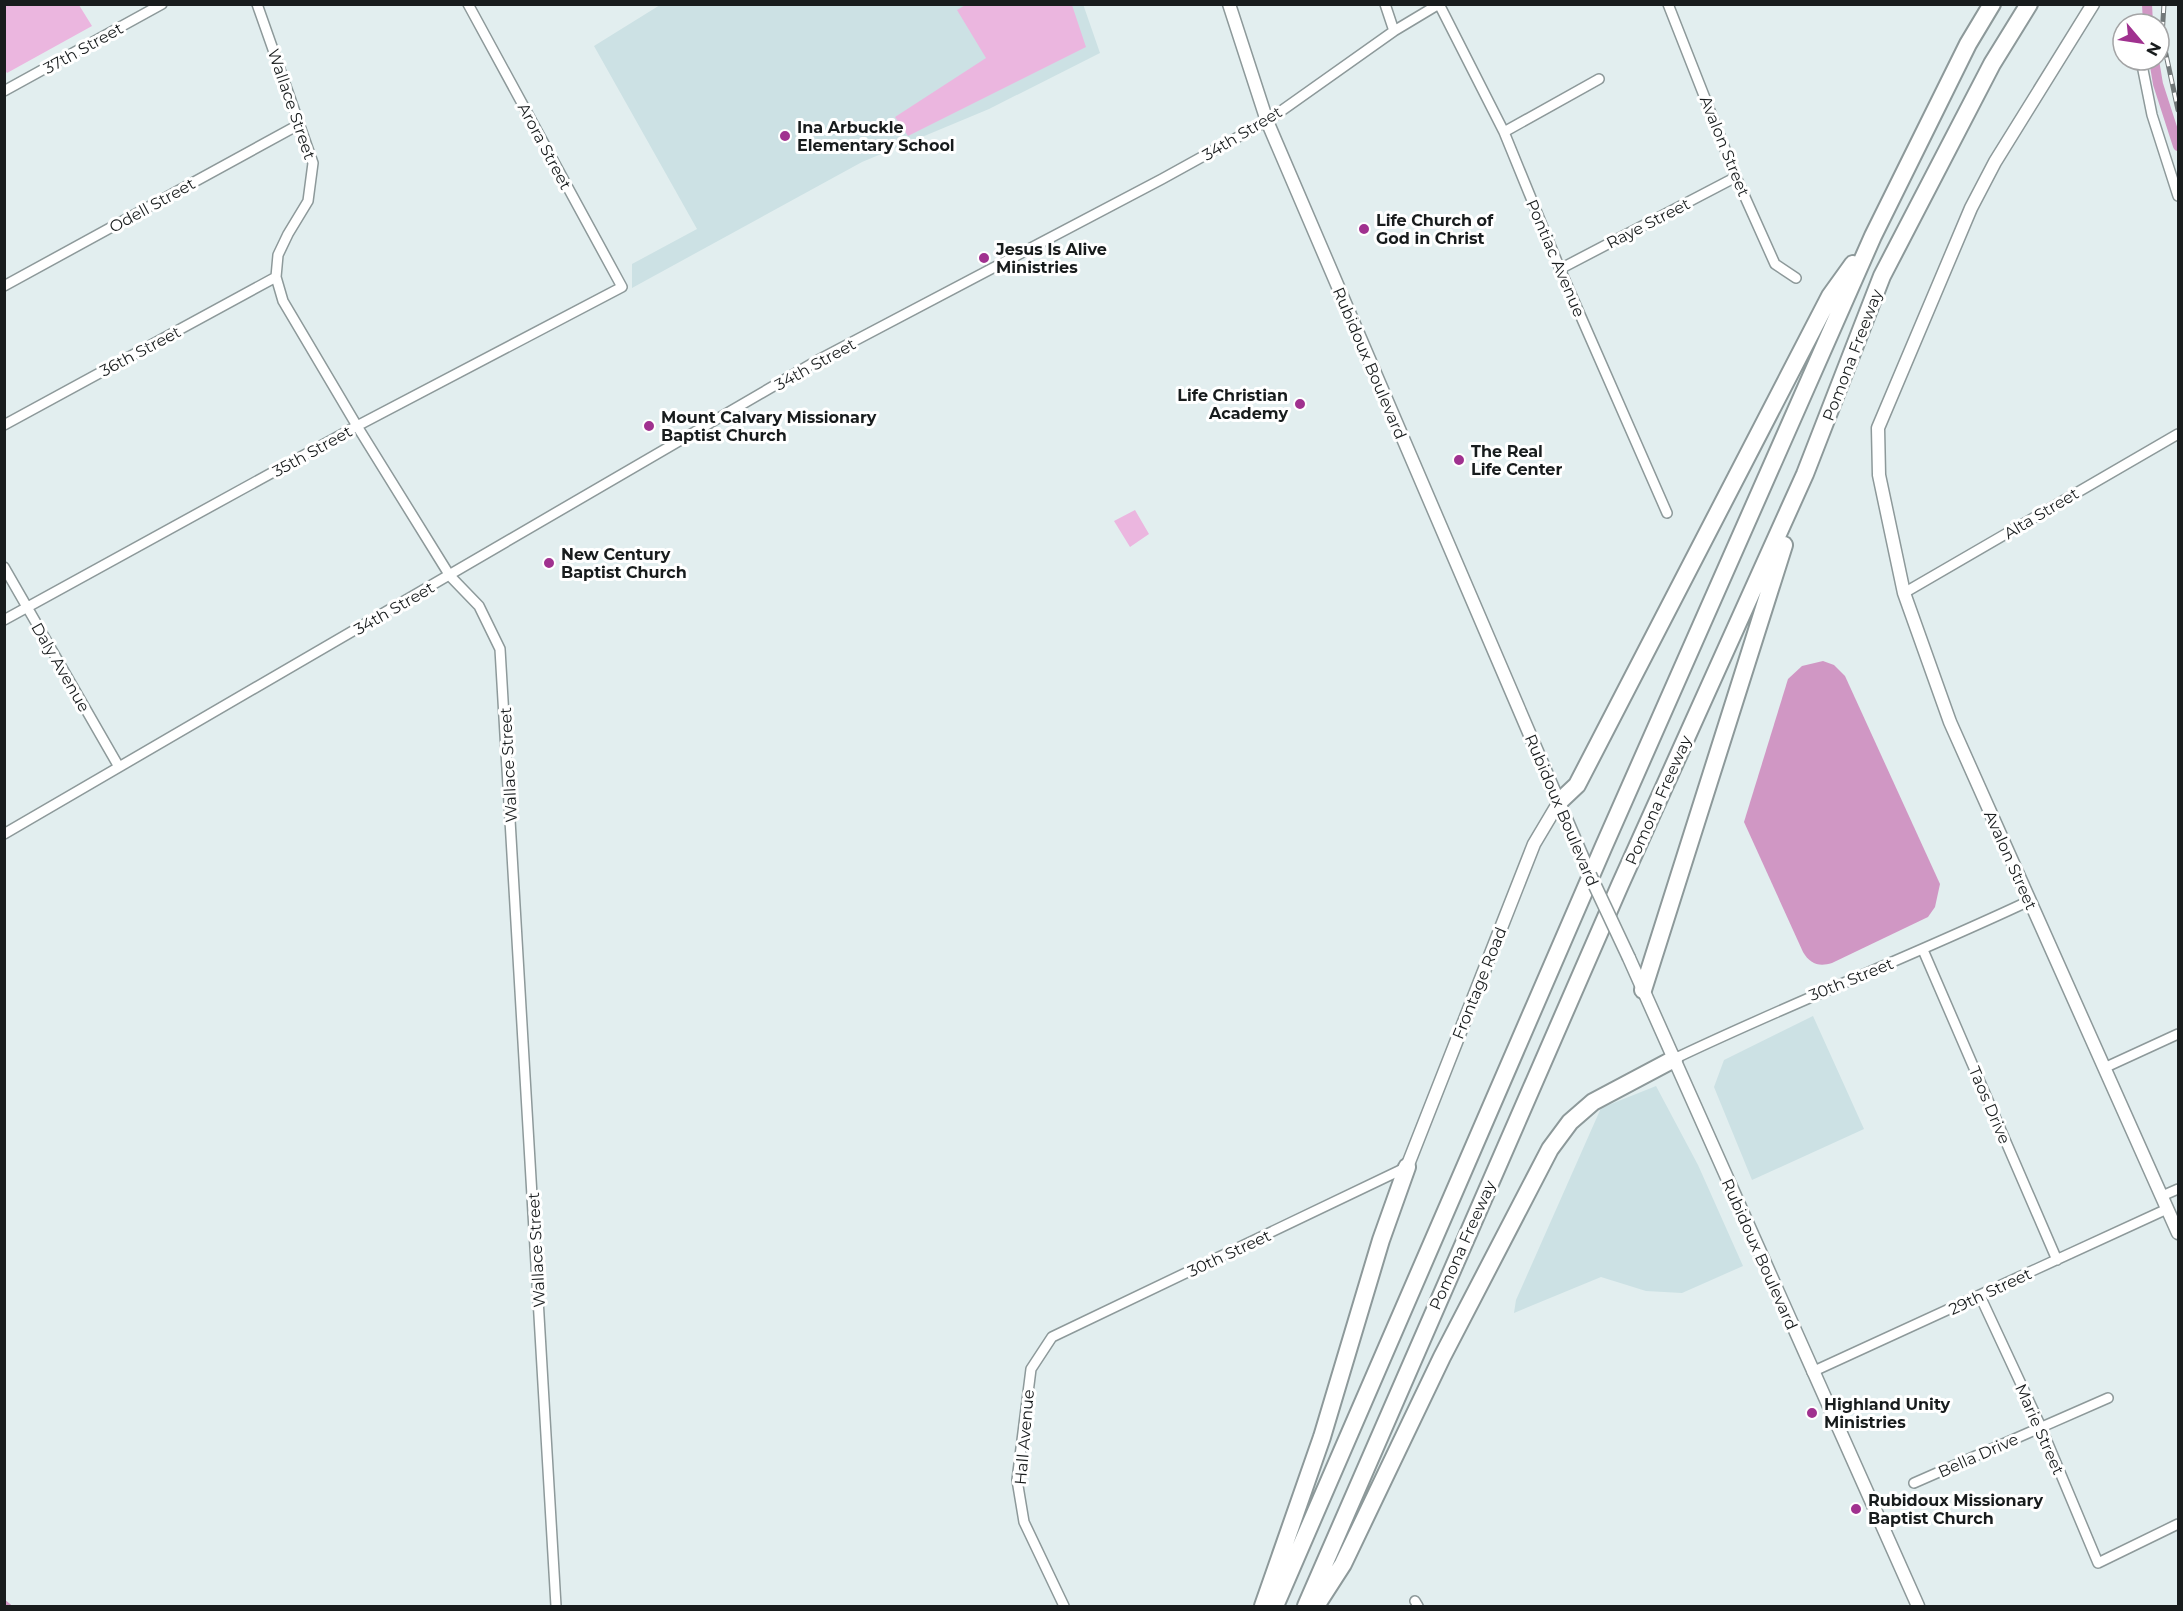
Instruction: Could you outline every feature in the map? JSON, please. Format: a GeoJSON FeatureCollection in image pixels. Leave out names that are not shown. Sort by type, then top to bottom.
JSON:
{"type":"FeatureCollection","features":[{"type":"Feature","properties":{"kind":"highway","name":"Pomona Freeway"},"geometry":{"type":"LineString","coordinates":[[1275,1606],[1603,848],[1873,236],[1968,44],[1992,4]]}},
{"type":"Feature","properties":{"kind":"highway","name":"Pomona Freeway"},"geometry":{"type":"LineString","coordinates":[[1306,1606],[1606,915],[1827,423],[1882,276],[1992,64],[2028,4]]}},
{"type":"Feature","properties":{"kind":"highway"},"geometry":{"type":"LineString","coordinates":[[1559,802],[1577,785],[1830,296],[1873,236]]}},
{"type":"Feature","properties":{"kind":"highway"},"geometry":{"type":"LineString","coordinates":[[1643,990],[1772,577],[1827,423]]}},
{"type":"Feature","properties":{"kind":"highway"},"geometry":{"type":"LineString","coordinates":[[1316,1606],[1343,1564],[1442,1357],[1550,1149],[1570,1122],[1593,1102],[1674,1059]]}},
{"type":"Feature","properties":{"kind":"highway"},"geometry":{"type":"LineString","coordinates":[[1263,1606],[1322,1437],[1381,1240],[1407,1167]]}},
{"type":"Feature","properties":{"kind":"main road","name":"Rubidoux Boulevard"},"geometry":{"type":"LineString","coordinates":[[1228,4],[1266,121],[1573,838],[1629,958],[1918,1606]]}},
{"type":"Feature","properties":{"kind":"main road","name":"Avalon Street"},"geometry":{"type":"LineString","coordinates":[[2093,4],[1995,162],[1971,208],[1878,428],[1879,475],[1904,593],[1950,722],[2178,1233]]}},
{"type":"Feature","properties":{"kind":"main road","name":"Frontage Road"},"geometry":{"type":"LineString","coordinates":[[1407,1167],[1534,844],[1559,802]]}},
{"type":"Feature","properties":{"kind":"street","name":"37th Street"},"geometry":{"type":"LineString","coordinates":[[4,91],[162,4]]}},
{"type":"Feature","properties":{"kind":"street","name":"Wallace Street"},"geometry":{"type":"LineString","coordinates":[[257,4],[313,163],[312,189],[301,215],[282,244],[276,278],[283,301],[450,576],[479,606],[500,649],[556,1606]]}},
{"type":"Feature","properties":{"kind":"street","name":"Arora Street"},"geometry":{"type":"LineString","coordinates":[[468,4],[622,287]]}},
{"type":"Feature","properties":{"kind":"street"},"geometry":{"type":"LineString","coordinates":[[1385,4],[1394,31]]}},
{"type":"Feature","properties":{"kind":"street","name":"34th Street"},"geometry":{"type":"LineString","coordinates":[[4,834],[820,359],[1152,185],[1266,121],[1394,31],[1439,4]]}},
{"type":"Feature","properties":{"kind":"street","name":"Pontiac Avenue"},"geometry":{"type":"LineString","coordinates":[[1439,4],[1504,132],[1560,269],[1667,513]]}},
{"type":"Feature","properties":{"kind":"street","name":"Avalon Street"},"geometry":{"type":"LineString","coordinates":[[1668,4],[1736,177],[1775,264],[1796,278]]}},
{"type":"Feature","properties":{"kind":"street"},"geometry":{"type":"LineString","coordinates":[[2143,72],[2152,116],[2178,196]]}},
{"type":"Feature","properties":{"kind":"street"},"geometry":{"type":"LineString","coordinates":[[1504,132],[1599,80]]}},
{"type":"Feature","properties":{"kind":"street","name":"Odell Street"},"geometry":{"type":"LineString","coordinates":[[4,286],[300,124]]}},
{"type":"Feature","properties":{"kind":"street","name":"Raye Street"},"geometry":{"type":"LineString","coordinates":[[1560,269],[1736,177]]}},
{"type":"Feature","properties":{"kind":"street","name":"36th Street"},"geometry":{"type":"LineString","coordinates":[[4,425],[276,278]]}},
{"type":"Feature","properties":{"kind":"street","name":"35th Street"},"geometry":{"type":"LineString","coordinates":[[4,620],[357,426],[622,287]]}},
{"type":"Feature","properties":{"kind":"street","name":"Alta Street"},"geometry":{"type":"LineString","coordinates":[[1904,593],[2178,434]]}},
{"type":"Feature","properties":{"kind":"street","name":"Daly Avenue"},"geometry":{"type":"LineString","coordinates":[[4,567],[118,767]]}},
{"type":"Feature","properties":{"kind":"street","name":"30th Street"},"geometry":{"type":"LineString","coordinates":[[1674,1059],[1786,1006],[1923,950],[2029,901]]}},
{"type":"Feature","properties":{"kind":"street","name":"Taos Drive"},"geometry":{"type":"LineString","coordinates":[[1923,950],[2057,1260]]}},
{"type":"Feature","properties":{"kind":"street"},"geometry":{"type":"LineString","coordinates":[[2104,1068],[2178,1034]]}},
{"type":"Feature","properties":{"kind":"street","name":"30th Street"},"geometry":{"type":"LineString","coordinates":[[1052,1337],[1407,1167]]}},
{"type":"Feature","properties":{"kind":"street"},"geometry":{"type":"LineString","coordinates":[[2162,1196],[2178,1189]]}},
{"type":"Feature","properties":{"kind":"street","name":"29th Street"},"geometry":{"type":"LineString","coordinates":[[1812,1372],[2167,1209]]}},
{"type":"Feature","properties":{"kind":"street","name":"Marie Street"},"geometry":{"type":"LineString","coordinates":[[1980,1296],[2041,1427],[2098,1563],[2178,1524]]}},
{"type":"Feature","properties":{"kind":"street","name":"Hall Avenue"},"geometry":{"type":"LineString","coordinates":[[1052,1337],[1031,1369],[1017,1480],[1024,1522],[1064,1606]]}},
{"type":"Feature","properties":{"kind":"street","name":"Bella Drive"},"geometry":{"type":"LineString","coordinates":[[1914,1483],[2108,1398]]}},
{"type":"Feature","properties":{"kind":"shaded area"},"geometry":{"type":"Polygon","coordinates":[[[967,4],[1072,5],[1086,47],[908,136],[895,117],[986,58],[957,10],[967,4]]]}},
{"type":"Feature","properties":{"kind":"shaded area","name":"Ina Arbuckle Elementary School"},"geometry":{"type":"Polygon","coordinates":[[[1083,4],[1100,53],[989,109],[862,162],[632,288],[632,264],[697,229],[594,46],[660,5],[1083,4]]]}},
{"type":"Feature","properties":{"kind":"shaded area"},"geometry":{"type":"Polygon","coordinates":[[[4,5],[79,5],[92,26],[7,73],[4,69],[4,5]]]}},
{"type":"Feature","properties":{"kind":"shaded area"},"geometry":{"type":"Polygon","coordinates":[[[1135,510],[1149,534],[1130,547],[1114,521],[1135,510]]]}},
{"type":"Feature","properties":{"kind":"shaded area"},"geometry":{"type":"Polygon","coordinates":[[[1823,661],[1834,665],[1845,676],[1940,884],[1935,907],[1928,917],[1832,963],[1823,965],[1815,964],[1803,952],[1744,822],[1788,679],[1802,666],[1823,661]]]}},
{"type":"Feature","properties":{"kind":"shaded area"},"geometry":{"type":"Polygon","coordinates":[[[1813,1016],[1864,1129],[1752,1180],[1714,1087],[1724,1060],[1813,1016]]]}},
{"type":"Feature","properties":{"kind":"shaded area"},"geometry":{"type":"Polygon","coordinates":[[[1656,1086],[1698,1165],[1743,1266],[1682,1293],[1646,1291],[1601,1277],[1514,1313],[1516,1300],[1601,1108],[1656,1086]]]}},
{"type":"Feature","properties":{"kind":"waterway"},"geometry":{"type":"LineString","coordinates":[[2147,4],[2147,12]]}},
{"type":"Feature","properties":{"kind":"waterway"},"geometry":{"type":"LineString","coordinates":[[2156,72],[2178,146]]}},
{"type":"Feature","properties":{"kind":"waterway"},"geometry":{"type":"LineString","coordinates":[[4,1601],[10,1606]]}},
{"type":"Feature","properties":{"kind":"railway"},"geometry":{"type":"LineString","coordinates":[[2164,4],[2162,36],[2178,110]]}},
{"type":"Feature","properties":{"kind":"place","name":"Ina Arbuckle Elementary School"},"geometry":{"type":"Point","coordinates":[785,136]}},
{"type":"Feature","properties":{"kind":"place","name":"Life Church of God in Christ"},"geometry":{"type":"Point","coordinates":[1364,229]}},
{"type":"Feature","properties":{"kind":"place","name":"Jesus Is Alive Ministries"},"geometry":{"type":"Point","coordinates":[984,258]}},
{"type":"Feature","properties":{"kind":"place","name":"Life Christian Academy"},"geometry":{"type":"Point","coordinates":[1300,404]}},
{"type":"Feature","properties":{"kind":"place","name":"Mount Calvary Missionary Baptist Church"},"geometry":{"type":"Point","coordinates":[649,426]}},
{"type":"Feature","properties":{"kind":"place","name":"The Real Life Center"},"geometry":{"type":"Point","coordinates":[1459,460]}},
{"type":"Feature","properties":{"kind":"place","name":"New Century Baptist Church"},"geometry":{"type":"Point","coordinates":[549,563]}},
{"type":"Feature","properties":{"kind":"place","name":"Highland Unity Ministries"},"geometry":{"type":"Point","coordinates":[1812,1413]}},
{"type":"Feature","properties":{"kind":"place","name":"Rubidoux Missionary Baptist Church"},"geometry":{"type":"Point","coordinates":[1856,1509]}}]}
